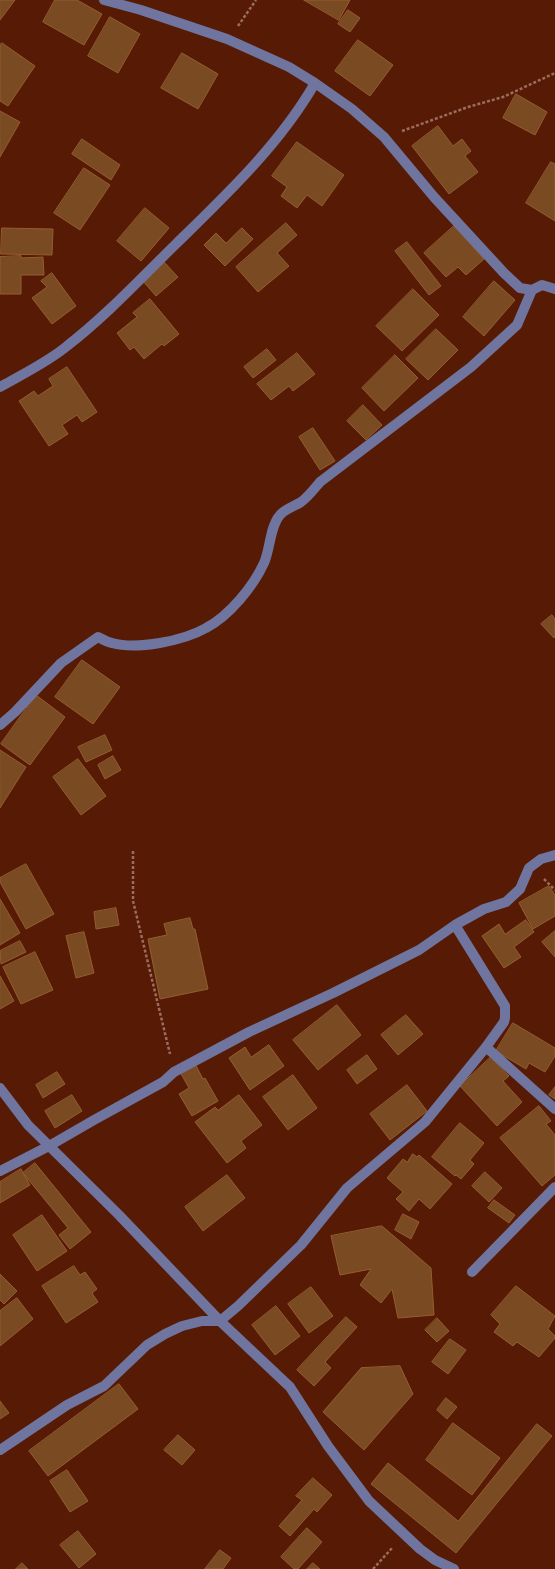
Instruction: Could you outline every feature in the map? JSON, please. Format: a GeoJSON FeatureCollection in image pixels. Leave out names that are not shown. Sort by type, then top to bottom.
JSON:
{"type":"FeatureCollection","features":[{"type":"Feature","properties":{"kind":"street"},"geometry":{"type":"LineString","coordinates":[[104,0],[141,10],[228,39],[289,67],[315,83],[352,109],[384,137],[434,197],[504,273],[520,288],[532,290],[542,285],[555,289]]}},
{"type":"Feature","properties":{"kind":"street"},"geometry":{"type":"LineString","coordinates":[[0,387],[66,347],[122,298],[214,207],[261,157],[292,118],[315,83]]}},
{"type":"Feature","properties":{"kind":"street"},"geometry":{"type":"LineString","coordinates":[[0,725],[15,712],[61,663],[98,637],[118,644],[137,645],[160,643],[192,634],[206,628],[220,618],[249,589],[264,563],[276,524],[281,515],[302,501],[320,482],[471,366],[518,325],[532,290]]}},
{"type":"Feature","properties":{"kind":"street"},"geometry":{"type":"LineString","coordinates":[[0,1171],[49,1146],[163,1082],[174,1072],[249,1032],[333,993],[419,950],[455,925],[484,909],[506,902],[520,889],[529,868],[541,859],[555,855]]}},
{"type":"Feature","properties":{"kind":"street"},"geometry":{"type":"LineString","coordinates":[[0,1450],[67,1406],[104,1386],[147,1345],[165,1334],[189,1324],[202,1321],[220,1320],[238,1306],[301,1245],[347,1188],[425,1122],[486,1047],[504,1022],[505,1018],[505,1006],[455,925]]}},
{"type":"Feature","properties":{"kind":"street"},"geometry":{"type":"LineString","coordinates":[[486,1047],[555,1110]]}},
{"type":"Feature","properties":{"kind":"street"},"geometry":{"type":"LineString","coordinates":[[0,1088],[28,1125],[119,1215],[220,1320],[290,1388],[328,1446],[369,1501],[420,1549],[435,1560],[454,1569]]}},
{"type":"Feature","properties":{"kind":"street"},"geometry":{"type":"LineString","coordinates":[[472,1272],[555,1187]]}},
{"type":"Feature","properties":{"kind":"path"},"geometry":{"type":"LineString","coordinates":[[228,39],[248,14],[256,0]]}},
{"type":"Feature","properties":{"kind":"path"},"geometry":{"type":"LineString","coordinates":[[384,137],[468,106],[502,97],[555,73]]}},
{"type":"Feature","properties":{"kind":"path"},"geometry":{"type":"LineString","coordinates":[[133,851],[132,901],[174,1072]]}},
{"type":"Feature","properties":{"kind":"path"},"geometry":{"type":"LineString","coordinates":[[373,1569],[404,1534]]}},
{"type":"Feature","properties":{"kind":"building"},"geometry":{"type":"Polygon","coordinates":[[[0,0],[15,0],[0,20],[0,0]]]}},
{"type":"Feature","properties":{"kind":"building"},"geometry":{"type":"Polygon","coordinates":[[[55,0],[77,0],[102,14],[84,45],[43,22],[55,0]]]}},
{"type":"Feature","properties":{"kind":"building"},"geometry":{"type":"Polygon","coordinates":[[[304,0],[350,0],[339,20],[304,0]]]}},
{"type":"Feature","properties":{"kind":"building"},"geometry":{"type":"Polygon","coordinates":[[[348,10],[360,18],[350,32],[338,24],[348,10]]]}},
{"type":"Feature","properties":{"kind":"building"},"geometry":{"type":"Polygon","coordinates":[[[110,17],[140,34],[118,73],[88,56],[110,17]]]}},
{"type":"Feature","properties":{"kind":"building"},"geometry":{"type":"Polygon","coordinates":[[[358,40],[393,65],[370,96],[335,71],[358,40]]]}},
{"type":"Feature","properties":{"kind":"building"},"geometry":{"type":"Polygon","coordinates":[[[2,43],[35,66],[8,106],[0,101],[0,45],[2,43]]]}},
{"type":"Feature","properties":{"kind":"building"},"geometry":{"type":"Polygon","coordinates":[[[182,53],[218,74],[198,109],[161,88],[182,53]]]}},
{"type":"Feature","properties":{"kind":"building"},"geometry":{"type":"Polygon","coordinates":[[[516,94],[547,112],[535,135],[503,118],[516,94]]]}},
{"type":"Feature","properties":{"kind":"building"},"geometry":{"type":"Polygon","coordinates":[[[0,111],[20,122],[0,157],[0,111]]]}},
{"type":"Feature","properties":{"kind":"building"},"geometry":{"type":"Polygon","coordinates":[[[438,126],[453,146],[462,139],[471,151],[465,156],[478,172],[449,194],[412,146],[438,126]]]}},
{"type":"Feature","properties":{"kind":"building"},"geometry":{"type":"Polygon","coordinates":[[[82,139],[120,165],[111,180],[72,154],[82,139]]]}},
{"type":"Feature","properties":{"kind":"building"},"geometry":{"type":"Polygon","coordinates":[[[297,142],[344,175],[322,206],[307,195],[297,208],[281,196],[287,187],[272,176],[297,142]]]}},
{"type":"Feature","properties":{"kind":"building"},"geometry":{"type":"Polygon","coordinates":[[[551,162],[555,164],[555,221],[526,203],[551,162]]]}},
{"type":"Feature","properties":{"kind":"building"},"geometry":{"type":"Polygon","coordinates":[[[84,168],[110,185],[80,230],[54,213],[84,168]]]}},
{"type":"Feature","properties":{"kind":"building"},"geometry":{"type":"Polygon","coordinates":[[[145,208],[169,228],[141,261],[117,241],[145,208]]]}},
{"type":"Feature","properties":{"kind":"building"},"geometry":{"type":"Polygon","coordinates":[[[286,223],[297,235],[277,253],[289,266],[258,292],[236,267],[286,223]]]}},
{"type":"Feature","properties":{"kind":"building"},"geometry":{"type":"Polygon","coordinates":[[[454,226],[484,259],[466,275],[458,267],[446,277],[424,253],[454,226]]]}},
{"type":"Feature","properties":{"kind":"building"},"geometry":{"type":"Polygon","coordinates":[[[2,228],[53,229],[52,255],[1,254],[2,228]]]}},
{"type":"Feature","properties":{"kind":"building"},"geometry":{"type":"Polygon","coordinates":[[[242,228],[253,239],[225,266],[204,245],[216,233],[226,243],[242,228]]]}},
{"type":"Feature","properties":{"kind":"building"},"geometry":{"type":"Polygon","coordinates":[[[407,242],[441,286],[429,295],[395,251],[407,242]]]}},
{"type":"Feature","properties":{"kind":"building"},"geometry":{"type":"Polygon","coordinates":[[[21,256],[21,258],[43,257],[44,275],[21,275],[21,294],[0,294],[0,257],[21,256]]]}},
{"type":"Feature","properties":{"kind":"building"},"geometry":{"type":"Polygon","coordinates":[[[163,261],[178,277],[156,296],[142,280],[163,261]]]}},
{"type":"Feature","properties":{"kind":"building"},"geometry":{"type":"Polygon","coordinates":[[[52,273],[76,306],[52,324],[32,298],[47,287],[41,281],[52,273]]]}},
{"type":"Feature","properties":{"kind":"building"},"geometry":{"type":"Polygon","coordinates":[[[494,281],[515,300],[484,336],[463,317],[494,281]]]}},
{"type":"Feature","properties":{"kind":"building"},"geometry":{"type":"Polygon","coordinates":[[[413,289],[439,315],[402,351],[376,326],[413,289]]]}},
{"type":"Feature","properties":{"kind":"building"},"geometry":{"type":"Polygon","coordinates":[[[150,299],[179,334],[164,346],[162,344],[144,359],[134,347],[130,350],[117,333],[137,317],[133,313],[150,299]]]}},
{"type":"Feature","properties":{"kind":"building"},"geometry":{"type":"Polygon","coordinates":[[[436,329],[458,350],[428,380],[406,359],[436,329]]]}},
{"type":"Feature","properties":{"kind":"building"},"geometry":{"type":"Polygon","coordinates":[[[267,349],[276,360],[253,378],[244,367],[267,349]]]}},
{"type":"Feature","properties":{"kind":"building"},"geometry":{"type":"Polygon","coordinates":[[[297,353],[315,374],[293,391],[289,386],[271,400],[257,384],[297,353]]]}},
{"type":"Feature","properties":{"kind":"building"},"geometry":{"type":"Polygon","coordinates":[[[395,355],[418,378],[384,411],[362,388],[395,355]]]}},
{"type":"Feature","properties":{"kind":"building"},"geometry":{"type":"Polygon","coordinates":[[[67,367],[97,412],[82,422],[77,415],[62,425],[68,434],[49,446],[19,401],[34,391],[38,396],[53,386],[49,379],[67,367]]]}},
{"type":"Feature","properties":{"kind":"building"},"geometry":{"type":"Polygon","coordinates":[[[363,405],[382,425],[366,440],[347,421],[363,405]]]}},
{"type":"Feature","properties":{"kind":"building"},"geometry":{"type":"Polygon","coordinates":[[[313,428],[335,461],[320,470],[299,437],[313,428]]]}},
{"type":"Feature","properties":{"kind":"building"},"geometry":{"type":"Polygon","coordinates":[[[552,615],[555,619],[554,638],[541,624],[552,615]]]}},
{"type":"Feature","properties":{"kind":"building"},"geometry":{"type":"Polygon","coordinates":[[[82,660],[120,687],[93,724],[55,697],[82,660]]]}},
{"type":"Feature","properties":{"kind":"building"},"geometry":{"type":"Polygon","coordinates":[[[36,695],[65,717],[30,765],[1,744],[36,695]]]}},
{"type":"Feature","properties":{"kind":"building"},"geometry":{"type":"Polygon","coordinates":[[[105,735],[112,750],[86,762],[78,747],[105,735]]]}},
{"type":"Feature","properties":{"kind":"building"},"geometry":{"type":"Polygon","coordinates":[[[0,750],[26,767],[0,808],[0,750]]]}},
{"type":"Feature","properties":{"kind":"building"},"geometry":{"type":"Polygon","coordinates":[[[113,756],[121,770],[105,779],[98,765],[113,756]]]}},
{"type":"Feature","properties":{"kind":"building"},"geometry":{"type":"Polygon","coordinates":[[[78,759],[106,796],[81,815],[53,777],[78,759]]]}},
{"type":"Feature","properties":{"kind":"building"},"geometry":{"type":"Polygon","coordinates":[[[26,864],[54,914],[26,929],[0,882],[0,878],[26,864]]]}},
{"type":"Feature","properties":{"kind":"building"},"geometry":{"type":"Polygon","coordinates":[[[549,886],[555,895],[555,916],[533,929],[519,903],[549,886]]]}},
{"type":"Feature","properties":{"kind":"building"},"geometry":{"type":"Polygon","coordinates":[[[0,899],[20,933],[0,945],[0,899]]]}},
{"type":"Feature","properties":{"kind":"building"},"geometry":{"type":"Polygon","coordinates":[[[116,908],[119,925],[96,929],[94,912],[116,908]]]}},
{"type":"Feature","properties":{"kind":"building"},"geometry":{"type":"Polygon","coordinates":[[[190,918],[193,929],[195,929],[208,989],[160,999],[148,939],[167,935],[164,924],[190,918]]]}},
{"type":"Feature","properties":{"kind":"building"},"geometry":{"type":"Polygon","coordinates":[[[526,920],[534,932],[514,947],[521,957],[504,968],[482,936],[499,924],[505,934],[526,920]]]}},
{"type":"Feature","properties":{"kind":"building"},"geometry":{"type":"Polygon","coordinates":[[[555,931],[555,957],[542,942],[555,931]]]}},
{"type":"Feature","properties":{"kind":"building"},"geometry":{"type":"Polygon","coordinates":[[[84,932],[94,973],[76,978],[66,936],[84,932]]]}},
{"type":"Feature","properties":{"kind":"building"},"geometry":{"type":"Polygon","coordinates":[[[20,941],[26,952],[1,964],[0,951],[20,941]]]}},
{"type":"Feature","properties":{"kind":"building"},"geometry":{"type":"Polygon","coordinates":[[[35,952],[53,990],[21,1004],[3,967],[35,952]]]}},
{"type":"Feature","properties":{"kind":"building"},"geometry":{"type":"Polygon","coordinates":[[[0,976],[14,1001],[0,1009],[0,976]]]}},
{"type":"Feature","properties":{"kind":"building"},"geometry":{"type":"Polygon","coordinates":[[[337,1005],[361,1035],[318,1070],[293,1040],[337,1005]]]}},
{"type":"Feature","properties":{"kind":"building"},"geometry":{"type":"Polygon","coordinates":[[[406,1015],[423,1034],[398,1055],[381,1035],[406,1015]]]}},
{"type":"Feature","properties":{"kind":"building"},"geometry":{"type":"Polygon","coordinates":[[[513,1023],[555,1048],[555,1056],[545,1072],[529,1063],[526,1069],[496,1051],[513,1023]]]}},
{"type":"Feature","properties":{"kind":"building"},"geometry":{"type":"Polygon","coordinates":[[[269,1045],[284,1066],[250,1090],[229,1058],[245,1047],[251,1057],[269,1045]]]}},
{"type":"Feature","properties":{"kind":"building"},"geometry":{"type":"Polygon","coordinates":[[[367,1055],[377,1069],[357,1084],[347,1070],[367,1055]]]}},
{"type":"Feature","properties":{"kind":"building"},"geometry":{"type":"Polygon","coordinates":[[[491,1057],[509,1076],[503,1081],[522,1102],[497,1126],[460,1086],[491,1057]]]}},
{"type":"Feature","properties":{"kind":"building"},"geometry":{"type":"Polygon","coordinates":[[[194,1062],[203,1079],[205,1078],[218,1101],[192,1116],[179,1094],[189,1088],[179,1070],[194,1062]]]}},
{"type":"Feature","properties":{"kind":"building"},"geometry":{"type":"Polygon","coordinates":[[[57,1072],[65,1084],[43,1098],[36,1085],[57,1072]]]}},
{"type":"Feature","properties":{"kind":"building"},"geometry":{"type":"Polygon","coordinates":[[[293,1075],[317,1108],[288,1130],[263,1097],[293,1075]]]}},
{"type":"Feature","properties":{"kind":"building"},"geometry":{"type":"Polygon","coordinates":[[[407,1085],[427,1111],[390,1140],[370,1114],[407,1085]]]}},
{"type":"Feature","properties":{"kind":"building"},"geometry":{"type":"Polygon","coordinates":[[[555,1087],[555,1099],[549,1095],[555,1087]]]}},
{"type":"Feature","properties":{"kind":"building"},"geometry":{"type":"Polygon","coordinates":[[[72,1095],[82,1111],[55,1128],[45,1111],[72,1095]]]}},
{"type":"Feature","properties":{"kind":"building"},"geometry":{"type":"Polygon","coordinates":[[[239,1095],[262,1125],[241,1141],[246,1148],[227,1163],[195,1122],[215,1107],[218,1110],[239,1095]]]}},
{"type":"Feature","properties":{"kind":"building"},"geometry":{"type":"Polygon","coordinates":[[[539,1106],[551,1121],[546,1124],[555,1135],[555,1175],[542,1186],[500,1138],[539,1106]]]}},
{"type":"Feature","properties":{"kind":"building"},"geometry":{"type":"Polygon","coordinates":[[[460,1123],[484,1143],[470,1160],[474,1164],[461,1179],[456,1175],[455,1176],[432,1157],[460,1123]]]}},
{"type":"Feature","properties":{"kind":"building"},"geometry":{"type":"Polygon","coordinates":[[[413,1154],[417,1157],[419,1155],[452,1184],[430,1209],[419,1199],[409,1211],[396,1199],[403,1192],[387,1178],[403,1159],[407,1162],[413,1154]]]}},
{"type":"Feature","properties":{"kind":"building"},"geometry":{"type":"Polygon","coordinates":[[[35,1163],[91,1232],[70,1249],[59,1235],[68,1228],[23,1173],[35,1163]]]}},
{"type":"Feature","properties":{"kind":"building"},"geometry":{"type":"Polygon","coordinates":[[[21,1169],[30,1185],[0,1203],[0,1182],[21,1169]]]}},
{"type":"Feature","properties":{"kind":"building"},"geometry":{"type":"Polygon","coordinates":[[[485,1172],[502,1188],[489,1202],[472,1186],[485,1172]]]}},
{"type":"Feature","properties":{"kind":"building"},"geometry":{"type":"Polygon","coordinates":[[[227,1175],[245,1198],[203,1231],[185,1207],[227,1175]]]}},
{"type":"Feature","properties":{"kind":"building"},"geometry":{"type":"Polygon","coordinates":[[[494,1200],[515,1215],[509,1223],[488,1208],[494,1200]]]}},
{"type":"Feature","properties":{"kind":"building"},"geometry":{"type":"Polygon","coordinates":[[[403,1214],[419,1222],[411,1239],[395,1230],[403,1214]]]}},
{"type":"Feature","properties":{"kind":"building"},"geometry":{"type":"Polygon","coordinates":[[[42,1215],[67,1251],[37,1271],[13,1235],[42,1215]]]}},
{"type":"Feature","properties":{"kind":"building"},"geometry":{"type":"Polygon","coordinates":[[[382,1226],[431,1268],[434,1315],[398,1318],[392,1289],[381,1303],[360,1285],[371,1269],[340,1275],[331,1236],[382,1226]]]}},
{"type":"Feature","properties":{"kind":"building"},"geometry":{"type":"Polygon","coordinates":[[[74,1266],[80,1275],[85,1272],[97,1289],[92,1293],[98,1302],[66,1323],[42,1286],[74,1266]]]}},
{"type":"Feature","properties":{"kind":"building"},"geometry":{"type":"Polygon","coordinates":[[[0,1274],[17,1291],[4,1304],[0,1300],[0,1274]]]}},
{"type":"Feature","properties":{"kind":"building"},"geometry":{"type":"Polygon","coordinates":[[[516,1286],[555,1316],[548,1329],[555,1336],[555,1338],[539,1357],[517,1342],[513,1346],[494,1332],[500,1324],[491,1315],[516,1286]]]}},
{"type":"Feature","properties":{"kind":"building"},"geometry":{"type":"Polygon","coordinates":[[[311,1287],[333,1316],[309,1333],[288,1304],[311,1287]]]}},
{"type":"Feature","properties":{"kind":"building"},"geometry":{"type":"Polygon","coordinates":[[[17,1298],[33,1319],[0,1346],[0,1311],[17,1298]]]}},
{"type":"Feature","properties":{"kind":"building"},"geometry":{"type":"Polygon","coordinates":[[[276,1306],[300,1336],[275,1355],[252,1325],[276,1306]]]}},
{"type":"Feature","properties":{"kind":"building"},"geometry":{"type":"Polygon","coordinates":[[[346,1317],[357,1327],[325,1362],[331,1368],[314,1386],[297,1370],[346,1317]]]}},
{"type":"Feature","properties":{"kind":"building"},"geometry":{"type":"Polygon","coordinates":[[[437,1318],[449,1331],[437,1342],[425,1330],[437,1318]]]}},
{"type":"Feature","properties":{"kind":"building"},"geometry":{"type":"Polygon","coordinates":[[[450,1339],[466,1350],[448,1374],[432,1362],[450,1339]]]}},
{"type":"Feature","properties":{"kind":"building"},"geometry":{"type":"Polygon","coordinates":[[[400,1366],[413,1394],[364,1450],[323,1412],[361,1368],[400,1366]]]}},
{"type":"Feature","properties":{"kind":"building"},"geometry":{"type":"Polygon","coordinates":[[[119,1384],[138,1409],[48,1476],[29,1451],[119,1384]]]}},
{"type":"Feature","properties":{"kind":"building"},"geometry":{"type":"Polygon","coordinates":[[[446,1398],[457,1407],[447,1419],[437,1410],[446,1398]]]}},
{"type":"Feature","properties":{"kind":"building"},"geometry":{"type":"Polygon","coordinates":[[[0,1401],[9,1413],[0,1419],[0,1401]]]}},
{"type":"Feature","properties":{"kind":"building"},"geometry":{"type":"Polygon","coordinates":[[[453,1423],[500,1458],[472,1495],[426,1460],[453,1423]]]}},
{"type":"Feature","properties":{"kind":"building"},"geometry":{"type":"Polygon","coordinates":[[[537,1424],[552,1436],[456,1553],[371,1484],[388,1463],[458,1521],[537,1424]]]}},
{"type":"Feature","properties":{"kind":"building"},"geometry":{"type":"Polygon","coordinates":[[[178,1435],[195,1450],[182,1465],[164,1450],[178,1435]]]}},
{"type":"Feature","properties":{"kind":"building"},"geometry":{"type":"Polygon","coordinates":[[[67,1470],[88,1501],[70,1512],[50,1481],[67,1470]]]}},
{"type":"Feature","properties":{"kind":"building"},"geometry":{"type":"Polygon","coordinates":[[[313,1478],[332,1495],[317,1512],[314,1509],[290,1536],[279,1526],[302,1500],[296,1496],[313,1478]]]}},
{"type":"Feature","properties":{"kind":"building"},"geometry":{"type":"Polygon","coordinates":[[[307,1528],[322,1542],[298,1569],[294,1569],[281,1557],[307,1528]]]}},
{"type":"Feature","properties":{"kind":"building"},"geometry":{"type":"Polygon","coordinates":[[[78,1531],[96,1554],[79,1568],[60,1545],[78,1531]]]}},
{"type":"Feature","properties":{"kind":"building"},"geometry":{"type":"Polygon","coordinates":[[[220,1550],[231,1558],[223,1569],[205,1569],[220,1550]]]}},
{"type":"Feature","properties":{"kind":"building"},"geometry":{"type":"Polygon","coordinates":[[[22,1563],[28,1569],[16,1569],[22,1563]]]}},
{"type":"Feature","properties":{"kind":"building"},"geometry":{"type":"Polygon","coordinates":[[[313,1563],[320,1569],[307,1569],[313,1563]]]}}]}
